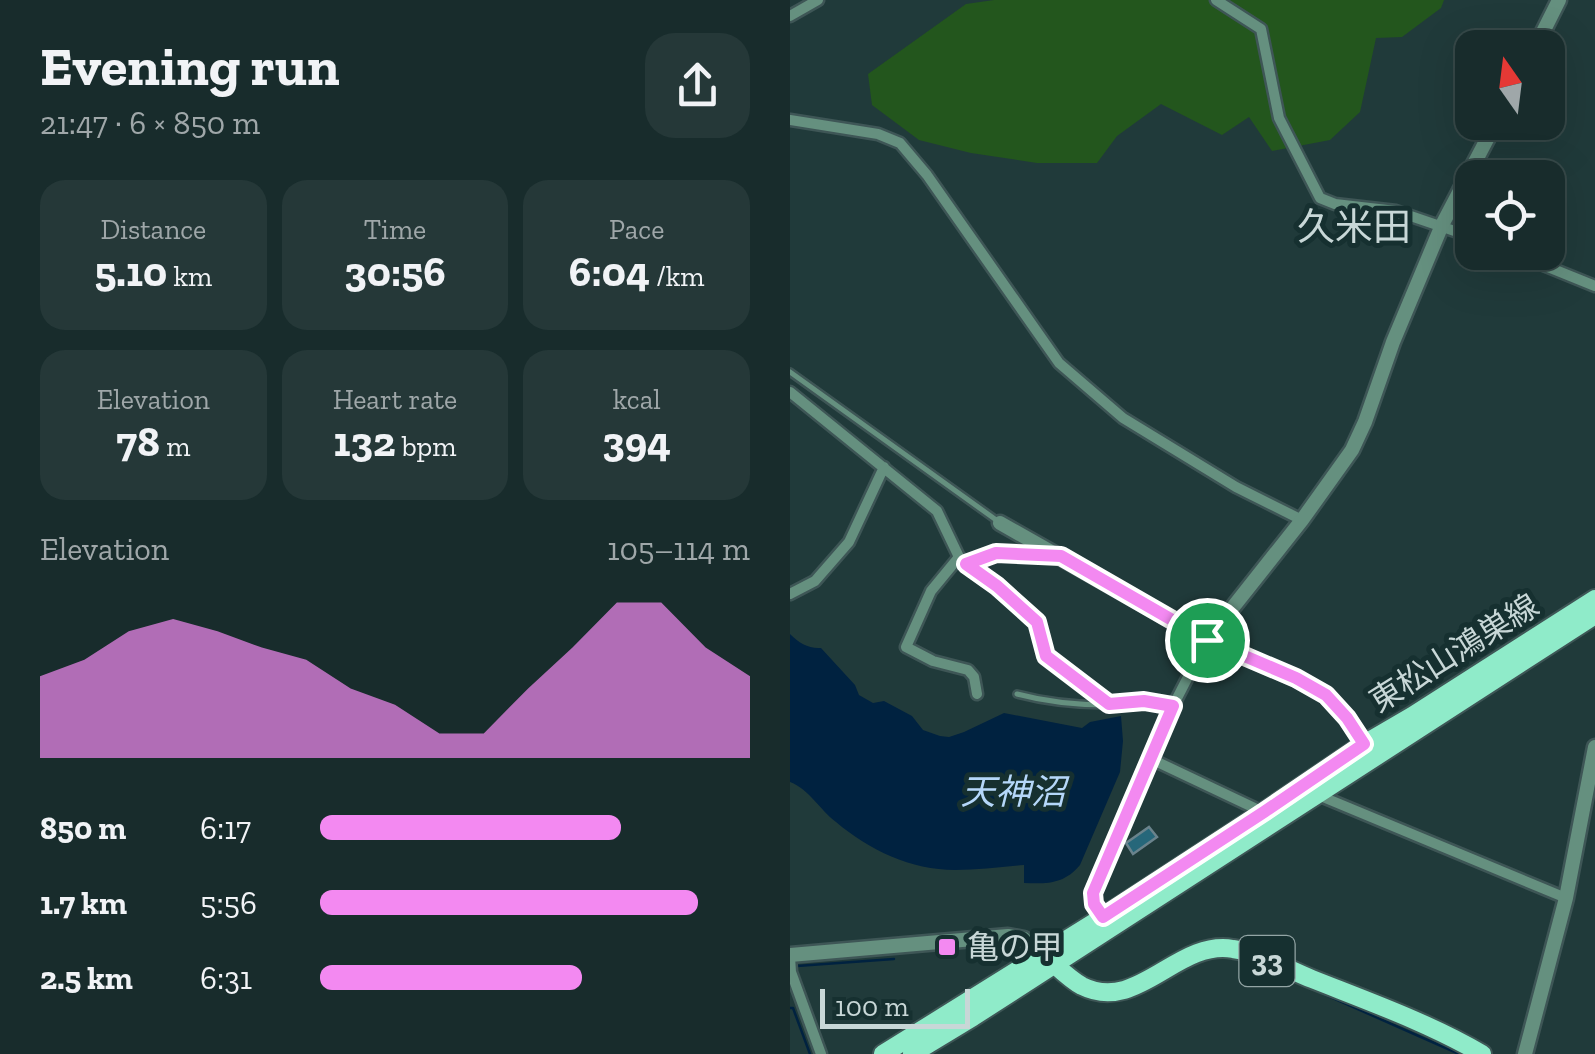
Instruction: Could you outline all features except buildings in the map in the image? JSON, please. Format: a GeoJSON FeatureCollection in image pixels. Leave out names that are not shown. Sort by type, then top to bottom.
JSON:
{"type":"FeatureCollection","features":[{"type":"Feature","properties":{"kind":"main road","name":"東松山鴻巣線"},"geometry":{"type":"LineString","coordinates":[[1048,959],[1315,794],[1412,716],[1595,599]]}},
{"type":"Feature","properties":{"kind":"main road","name":"東松山鴻巣線"},"geometry":{"type":"LineString","coordinates":[[1048,959],[1103,917],[1264,812],[1595,615]]}},
{"type":"Feature","properties":{"kind":"main road","name":"33"},"geometry":{"type":"LineString","coordinates":[[1048,959],[1082,986],[1105,992],[1128,990],[1202,950],[1232,948],[1383,1007],[1482,1054]]}},
{"type":"Feature","properties":{"kind":"main road"},"geometry":{"type":"LineString","coordinates":[[883,1054],[1048,959]]}},
{"type":"Feature","properties":{"kind":"main road"},"geometry":{"type":"LineString","coordinates":[[912,1054],[1048,959]]}},
{"type":"Feature","properties":{"kind":"street"},"geometry":{"type":"LineString","coordinates":[[790,16],[818,0]]}},
{"type":"Feature","properties":{"kind":"street"},"geometry":{"type":"LineString","coordinates":[[1216,0],[1261,29],[1278,118],[1320,198],[1335,204],[1396,211],[1455,230]]}},
{"type":"Feature","properties":{"kind":"street"},"geometry":{"type":"LineString","coordinates":[[1544,30],[1560,0]]}},
{"type":"Feature","properties":{"kind":"street"},"geometry":{"type":"LineString","coordinates":[[790,120],[878,134],[900,143],[1059,363],[1123,418],[1236,487],[1302,520]]}},
{"type":"Feature","properties":{"kind":"street"},"geometry":{"type":"LineString","coordinates":[[1103,917],[1094,904],[1093,893],[1173,706],[1207,640],[1342,466],[1365,422],[1442,225],[1487,140]]}},
{"type":"Feature","properties":{"kind":"street"},"geometry":{"type":"LineString","coordinates":[[1555,270],[1595,286]]}},
{"type":"Feature","properties":{"kind":"street"},"geometry":{"type":"LineString","coordinates":[[790,392],[936,511],[963,560],[1037,622],[1046,656],[1109,704],[1144,701],[1173,706]]}},
{"type":"Feature","properties":{"kind":"street"},"geometry":{"type":"LineString","coordinates":[[790,594],[815,581],[850,542],[884,467]]}},
{"type":"Feature","properties":{"kind":"street"},"geometry":{"type":"LineString","coordinates":[[1000,522],[1207,640],[1326,695],[1368,751]]}},
{"type":"Feature","properties":{"kind":"street"},"geometry":{"type":"LineString","coordinates":[[976,694],[974,676],[968,670],[906,648],[931,591],[963,560],[996,553],[1061,556]]}},
{"type":"Feature","properties":{"kind":"street"},"geometry":{"type":"LineString","coordinates":[[1525,1054],[1566,898],[1595,747]]}},
{"type":"Feature","properties":{"kind":"street"},"geometry":{"type":"LineString","coordinates":[[1151,759],[1264,812]]}},
{"type":"Feature","properties":{"kind":"street"},"geometry":{"type":"LineString","coordinates":[[1315,794],[1566,898]]}},
{"type":"Feature","properties":{"kind":"street"},"geometry":{"type":"LineString","coordinates":[[820,1054],[791,972],[790,956],[1008,936],[1024,939],[1048,959]]}},
{"type":"Feature","properties":{"kind":"lane"},"geometry":{"type":"LineString","coordinates":[[790,372],[1000,522]]}},
{"type":"Feature","properties":{"kind":"lane"},"geometry":{"type":"LineString","coordinates":[[1017,694],[1085,705],[1109,704]]}},
{"type":"Feature","properties":{"kind":"green space"},"geometry":{"type":"Polygon","coordinates":[[[994,0],[1444,0],[1441,8],[1402,37],[1376,38],[1360,112],[1330,140],[1272,151],[1249,117],[1222,135],[1161,104],[1117,136],[1097,163],[1037,163],[919,140],[872,105],[868,74],[966,4],[994,0]]]}},
{"type":"Feature","properties":{"kind":"water","name":"天神沼"},"geometry":{"type":"Polygon","coordinates":[[[790,634],[804,645],[821,648],[855,685],[859,695],[873,703],[884,701],[912,716],[923,730],[940,736],[964,732],[1004,713],[1082,728],[1090,722],[1121,716],[1120,772],[1080,865],[1062,879],[1041,883],[1024,883],[1024,865],[939,869],[907,862],[877,849],[836,822],[790,782],[790,634]]]}},
{"type":"Feature","properties":{"kind":"waterway"},"geometry":{"type":"LineString","coordinates":[[797,966],[894,959]]}},
{"type":"Feature","properties":{"kind":"waterway"},"geometry":{"type":"LineString","coordinates":[[1272,971],[1459,1054]]}},
{"type":"Feature","properties":{"kind":"waterway"},"geometry":{"type":"LineString","coordinates":[[790,1008],[810,1054]]}},
{"type":"Feature","properties":{"kind":"place","name":"亀の甲"},"geometry":{"type":"Point","coordinates":[947,947]}},
{"type":"Feature","properties":{"kind":"district","name":"久米田"},"geometry":{"type":"Point","coordinates":[1354,227]}},
{"type":"Feature","properties":{"kind":"route"},"geometry":{"type":"LineString","coordinates":[[996,553],[1061,556],[1207,640],[1326,695],[1364,744],[1103,917],[1094,904],[1093,893],[1173,706],[1144,701],[1109,704],[1046,656],[1037,622],[966,564],[996,553]]}}]}
